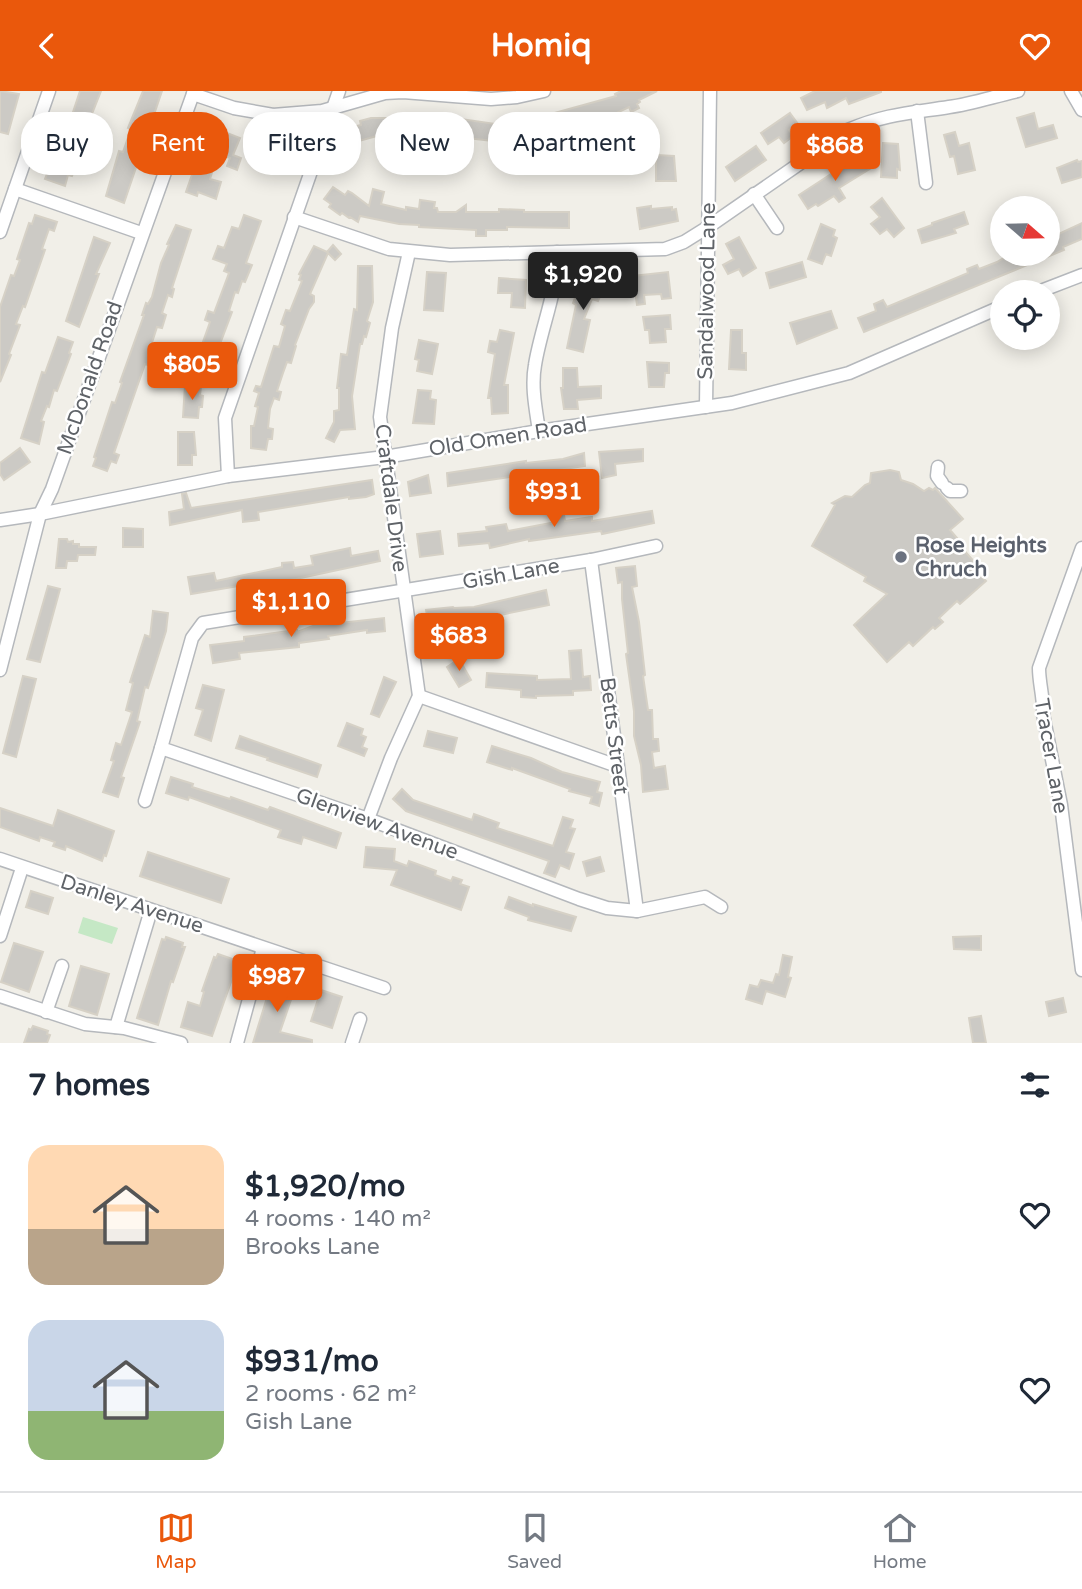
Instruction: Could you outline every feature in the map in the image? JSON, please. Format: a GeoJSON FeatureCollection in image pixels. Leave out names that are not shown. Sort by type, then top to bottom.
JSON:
{"type":"FeatureCollection","features":[{"type":"Feature","properties":{"kind":"street"},"geometry":{"type":"LineString","coordinates":[[0,232],[49,91]]}},
{"type":"Feature","properties":{"kind":"street"},"geometry":{"type":"LineString","coordinates":[[228,476],[225,418],[339,91]]}},
{"type":"Feature","properties":{"kind":"street"},"geometry":{"type":"LineString","coordinates":[[193,92],[234,108],[262,114],[322,111],[385,93],[491,99],[544,91]]}},
{"type":"Feature","properties":{"kind":"street","name":"Sandalwood Lane"},"geometry":{"type":"LineString","coordinates":[[706,407],[710,91]]}},
{"type":"Feature","properties":{"kind":"street"},"geometry":{"type":"LineString","coordinates":[[294,217],[389,249],[409,253],[450,255],[665,249],[684,242],[708,227],[848,130],[871,120],[950,107],[1018,91]]}},
{"type":"Feature","properties":{"kind":"street"},"geometry":{"type":"LineString","coordinates":[[1071,91],[1082,110]]}},
{"type":"Feature","properties":{"kind":"street","name":"McDonald Road"},"geometry":{"type":"LineString","coordinates":[[0,670],[40,514],[52,489],[193,92]]}},
{"type":"Feature","properties":{"kind":"street"},"geometry":{"type":"LineString","coordinates":[[918,111],[926,183]]}},
{"type":"Feature","properties":{"kind":"street"},"geometry":{"type":"LineString","coordinates":[[15,189],[141,233]]}},
{"type":"Feature","properties":{"kind":"street"},"geometry":{"type":"LineString","coordinates":[[754,194],[777,228]]}},
{"type":"Feature","properties":{"kind":"street"},"geometry":{"type":"LineString","coordinates":[[539,431],[534,367],[558,269],[557,252]]}},
{"type":"Feature","properties":{"kind":"street","name":"Craftdale Drive"},"geometry":{"type":"LineString","coordinates":[[409,253],[392,328],[380,417],[419,695]]}},
{"type":"Feature","properties":{"kind":"street"},"geometry":{"type":"LineString","coordinates":[[1060,284],[1082,275]]}},
{"type":"Feature","properties":{"kind":"street","name":"Old Omen Road"},"geometry":{"type":"LineString","coordinates":[[0,520],[228,476],[385,457],[732,403],[849,373],[990,312]]}},
{"type":"Feature","properties":{"kind":"street"},"geometry":{"type":"LineString","coordinates":[[938,467],[937,476],[944,485],[950,491],[961,491]]}},
{"type":"Feature","properties":{"kind":"street","name":"Gish Lane"},"geometry":{"type":"LineString","coordinates":[[161,748],[192,638],[203,623],[212,619],[404,592],[591,560],[656,546]]}},
{"type":"Feature","properties":{"kind":"street","name":"Tracer Lane"},"geometry":{"type":"LineString","coordinates":[[1082,548],[1039,668],[1039,685],[1044,701],[1043,714],[1061,805],[1082,970]]}},
{"type":"Feature","properties":{"kind":"street","name":"Betts Street"},"geometry":{"type":"LineString","coordinates":[[591,560],[637,911]]}},
{"type":"Feature","properties":{"kind":"street"},"geometry":{"type":"LineString","coordinates":[[368,820],[391,758],[419,695],[617,766]]}},
{"type":"Feature","properties":{"kind":"street"},"geometry":{"type":"LineString","coordinates":[[145,801],[161,748]]}},
{"type":"Feature","properties":{"kind":"street","name":"Glenview Avenue"},"geometry":{"type":"LineString","coordinates":[[161,748],[368,820],[607,908],[637,911],[705,897],[721,907]]}},
{"type":"Feature","properties":{"kind":"street","name":"Danley Avenue"},"geometry":{"type":"LineString","coordinates":[[0,859],[384,988]]}},
{"type":"Feature","properties":{"kind":"street"},"geometry":{"type":"LineString","coordinates":[[0,936],[22,867]]}},
{"type":"Feature","properties":{"kind":"street"},"geometry":{"type":"LineString","coordinates":[[116,1027],[151,910]]}},
{"type":"Feature","properties":{"kind":"street"},"geometry":{"type":"LineString","coordinates":[[237,1043],[262,947]]}},
{"type":"Feature","properties":{"kind":"street"},"geometry":{"type":"LineString","coordinates":[[46,1012],[62,966]]}},
{"type":"Feature","properties":{"kind":"street"},"geometry":{"type":"LineString","coordinates":[[0,996],[85,1024],[116,1027],[181,1043]]}},
{"type":"Feature","properties":{"kind":"street"},"geometry":{"type":"LineString","coordinates":[[352,1043],[360,1019]]}},
{"type":"Feature","properties":{"kind":"green space"},"geometry":{"type":"Polygon","coordinates":[[[83,917],[118,928],[112,944],[78,933],[83,917]]]}},
{"type":"Feature","properties":{"kind":"building"},"geometry":{"type":"Polygon","coordinates":[[[0,91],[19,94],[8,134],[0,132],[0,91]]]}},
{"type":"Feature","properties":{"kind":"building"},"geometry":{"type":"Polygon","coordinates":[[[80,91],[101,91],[93,112],[73,112],[80,91]]]}},
{"type":"Feature","properties":{"kind":"building"},"geometry":{"type":"Polygon","coordinates":[[[143,91],[162,91],[155,112],[134,112],[143,91]]]}},
{"type":"Feature","properties":{"kind":"building"},"geometry":{"type":"Polygon","coordinates":[[[621,91],[657,91],[639,100],[639,108],[631,112],[629,107],[618,112],[558,112],[616,96],[615,94],[621,91]]]}},
{"type":"Feature","properties":{"kind":"building"},"geometry":{"type":"Polygon","coordinates":[[[815,91],[881,92],[849,104],[846,98],[827,108],[825,102],[807,110],[801,98],[815,91]]]}},
{"type":"Feature","properties":{"kind":"building"},"geometry":{"type":"Polygon","coordinates":[[[790,113],[798,124],[789,130],[793,136],[784,143],[779,137],[768,144],[761,133],[790,113]]]}},
{"type":"Feature","properties":{"kind":"building"},"geometry":{"type":"Polygon","coordinates":[[[1034,113],[1038,129],[1053,125],[1057,138],[1026,147],[1017,118],[1034,113]]]}},
{"type":"Feature","properties":{"kind":"building"},"geometry":{"type":"Polygon","coordinates":[[[375,118],[375,136],[361,140],[361,121],[375,118]]]}},
{"type":"Feature","properties":{"kind":"building"},"geometry":{"type":"Polygon","coordinates":[[[474,121],[488,123],[488,140],[474,139],[474,121]]]}},
{"type":"Feature","properties":{"kind":"building"},"geometry":{"type":"Polygon","coordinates":[[[955,132],[959,146],[969,143],[975,170],[958,174],[954,156],[950,157],[944,135],[955,132]]]}},
{"type":"Feature","properties":{"kind":"building"},"geometry":{"type":"Polygon","coordinates":[[[229,134],[240,138],[233,155],[241,158],[237,170],[229,167],[229,134]]]}},
{"type":"Feature","properties":{"kind":"building"},"geometry":{"type":"Polygon","coordinates":[[[127,140],[127,175],[134,175],[124,203],[106,196],[119,151],[123,152],[127,140]]]}},
{"type":"Feature","properties":{"kind":"building"},"geometry":{"type":"Polygon","coordinates":[[[883,143],[898,144],[900,170],[897,169],[897,178],[881,177],[883,143]]]}},
{"type":"Feature","properties":{"kind":"building"},"geometry":{"type":"Polygon","coordinates":[[[756,146],[766,160],[735,181],[726,167],[756,146]]]}},
{"type":"Feature","properties":{"kind":"building"},"geometry":{"type":"Polygon","coordinates":[[[865,154],[873,167],[839,188],[845,198],[839,202],[834,196],[808,209],[799,195],[865,154]]]}},
{"type":"Feature","properties":{"kind":"building"},"geometry":{"type":"Polygon","coordinates":[[[660,155],[674,156],[676,181],[656,181],[656,175],[660,175],[660,155]]]}},
{"type":"Feature","properties":{"kind":"building"},"geometry":{"type":"Polygon","coordinates":[[[1077,160],[1082,161],[1082,177],[1062,183],[1057,168],[1077,160]]]}},
{"type":"Feature","properties":{"kind":"building"},"geometry":{"type":"Polygon","coordinates":[[[47,175],[68,175],[65,186],[45,179],[47,175]]]}},
{"type":"Feature","properties":{"kind":"building"},"geometry":{"type":"Polygon","coordinates":[[[192,175],[211,175],[210,179],[221,182],[216,199],[198,192],[197,196],[186,192],[192,175]]]}},
{"type":"Feature","properties":{"kind":"building"},"geometry":{"type":"Polygon","coordinates":[[[333,187],[345,195],[348,191],[352,193],[369,206],[373,189],[384,192],[381,204],[406,210],[406,207],[419,209],[420,200],[435,202],[434,208],[437,208],[438,212],[456,212],[466,205],[466,212],[499,212],[499,209],[569,212],[569,228],[507,227],[507,230],[486,230],[486,236],[476,236],[476,230],[419,227],[360,216],[358,222],[329,207],[331,204],[324,199],[333,187]]]}},
{"type":"Feature","properties":{"kind":"building"},"geometry":{"type":"Polygon","coordinates":[[[882,198],[904,228],[894,237],[887,229],[880,234],[871,224],[880,217],[871,207],[882,198]]]}},
{"type":"Feature","properties":{"kind":"building"},"geometry":{"type":"Polygon","coordinates":[[[651,206],[651,209],[676,209],[678,221],[640,229],[637,208],[651,206]]]}},
{"type":"Feature","properties":{"kind":"building"},"geometry":{"type":"Polygon","coordinates":[[[964,212],[968,224],[954,229],[956,233],[922,243],[918,230],[964,212]]]}},
{"type":"Feature","properties":{"kind":"building"},"geometry":{"type":"Polygon","coordinates":[[[35,215],[57,222],[54,231],[49,229],[42,249],[45,250],[25,307],[23,306],[16,324],[20,325],[0,382],[0,307],[11,275],[14,276],[20,260],[17,259],[29,223],[32,224],[35,215]]]}},
{"type":"Feature","properties":{"kind":"building"},"geometry":{"type":"Polygon","coordinates":[[[244,215],[261,221],[246,263],[252,265],[245,282],[242,281],[238,293],[235,292],[229,311],[232,312],[209,375],[193,370],[210,322],[205,320],[208,311],[214,313],[229,273],[224,271],[227,264],[213,259],[218,246],[224,248],[232,227],[239,229],[244,215]]]}},
{"type":"Feature","properties":{"kind":"building"},"geometry":{"type":"Polygon","coordinates":[[[1082,223],[1082,239],[1063,247],[1064,250],[1060,252],[1060,233],[1082,223]]]}},
{"type":"Feature","properties":{"kind":"building"},"geometry":{"type":"Polygon","coordinates":[[[821,224],[835,230],[833,236],[837,238],[831,256],[826,254],[822,264],[808,259],[821,224]]]}},
{"type":"Feature","properties":{"kind":"building"},"geometry":{"type":"Polygon","coordinates":[[[176,225],[191,230],[172,288],[172,297],[168,295],[162,313],[166,315],[162,328],[157,327],[148,355],[154,357],[151,366],[145,364],[114,453],[119,455],[116,463],[111,461],[107,471],[93,466],[94,457],[112,402],[115,403],[122,383],[120,382],[146,303],[148,304],[152,297],[169,245],[167,244],[176,225]]]}},
{"type":"Feature","properties":{"kind":"building"},"geometry":{"type":"Polygon","coordinates":[[[94,237],[110,243],[96,274],[99,274],[79,327],[66,321],[94,237]]]}},
{"type":"Feature","properties":{"kind":"building"},"geometry":{"type":"Polygon","coordinates":[[[739,237],[756,268],[743,276],[739,269],[728,274],[723,265],[734,259],[726,244],[739,237]]]}},
{"type":"Feature","properties":{"kind":"building"},"geometry":{"type":"Polygon","coordinates":[[[333,245],[341,254],[335,260],[328,253],[310,294],[314,296],[314,302],[295,345],[291,363],[287,362],[277,391],[281,392],[279,400],[274,398],[270,409],[268,428],[273,429],[272,439],[268,439],[266,450],[251,448],[251,426],[254,426],[259,393],[254,391],[256,386],[261,387],[274,346],[279,347],[285,326],[281,324],[286,310],[290,311],[302,281],[299,280],[299,274],[314,246],[327,252],[333,245]]]}},
{"type":"Feature","properties":{"kind":"building"},"geometry":{"type":"Polygon","coordinates":[[[802,262],[806,277],[770,288],[766,273],[802,262]]]}},
{"type":"Feature","properties":{"kind":"building"},"geometry":{"type":"Polygon","coordinates":[[[977,265],[979,269],[990,265],[1025,266],[864,332],[858,318],[876,311],[874,304],[883,300],[887,307],[968,273],[967,269],[977,265]]]}},
{"type":"Feature","properties":{"kind":"building"},"geometry":{"type":"Polygon","coordinates":[[[358,266],[372,266],[373,302],[367,321],[370,323],[366,337],[364,336],[360,344],[352,396],[355,429],[340,430],[334,442],[326,438],[334,422],[334,411],[339,410],[337,388],[341,354],[347,355],[354,309],[357,310],[358,266]]]}},
{"type":"Feature","properties":{"kind":"building"},"geometry":{"type":"Polygon","coordinates":[[[427,272],[446,273],[443,311],[424,310],[427,272]]]}},
{"type":"Feature","properties":{"kind":"building"},"geometry":{"type":"Polygon","coordinates":[[[668,272],[671,298],[662,299],[661,294],[644,295],[645,304],[637,305],[633,276],[668,272]]]}},
{"type":"Feature","properties":{"kind":"building"},"geometry":{"type":"Polygon","coordinates":[[[586,274],[600,280],[597,289],[602,292],[598,301],[592,299],[584,319],[590,320],[583,352],[567,348],[576,305],[573,303],[574,294],[586,274]]]}},
{"type":"Feature","properties":{"kind":"building"},"geometry":{"type":"Polygon","coordinates":[[[499,278],[526,280],[525,308],[511,307],[512,293],[498,293],[499,278]]]}},
{"type":"Feature","properties":{"kind":"building"},"geometry":{"type":"Polygon","coordinates":[[[831,311],[837,328],[797,344],[790,323],[831,311]]]}},
{"type":"Feature","properties":{"kind":"building"},"geometry":{"type":"Polygon","coordinates":[[[670,315],[671,329],[665,329],[666,342],[650,343],[649,330],[645,330],[643,317],[670,315]]]}},
{"type":"Feature","properties":{"kind":"building"},"geometry":{"type":"Polygon","coordinates":[[[500,330],[514,333],[504,385],[508,385],[508,413],[492,414],[491,398],[488,398],[495,354],[488,352],[490,341],[497,342],[500,330]]]}},
{"type":"Feature","properties":{"kind":"building"},"geometry":{"type":"Polygon","coordinates":[[[731,330],[742,330],[742,353],[746,353],[746,370],[729,369],[731,330]]]}},
{"type":"Feature","properties":{"kind":"building"},"geometry":{"type":"Polygon","coordinates":[[[58,337],[73,342],[69,353],[71,354],[57,391],[54,390],[41,421],[44,422],[39,444],[21,438],[42,372],[45,373],[58,337]]]}},
{"type":"Feature","properties":{"kind":"building"},"geometry":{"type":"Polygon","coordinates":[[[419,340],[438,344],[432,374],[417,371],[419,360],[415,359],[419,340]]]}},
{"type":"Feature","properties":{"kind":"building"},"geometry":{"type":"Polygon","coordinates":[[[647,362],[669,363],[664,387],[649,387],[647,362]]]}},
{"type":"Feature","properties":{"kind":"building"},"geometry":{"type":"Polygon","coordinates":[[[563,368],[577,368],[578,387],[601,386],[601,398],[577,400],[578,409],[564,409],[561,388],[563,368]]]}},
{"type":"Feature","properties":{"kind":"building"},"geometry":{"type":"Polygon","coordinates":[[[185,385],[201,387],[202,407],[199,407],[198,418],[183,417],[185,385]]]}},
{"type":"Feature","properties":{"kind":"building"},"geometry":{"type":"Polygon","coordinates":[[[418,390],[431,391],[430,399],[436,400],[434,424],[413,423],[418,390]]]}},
{"type":"Feature","properties":{"kind":"building"},"geometry":{"type":"Polygon","coordinates":[[[178,432],[194,432],[196,455],[192,455],[192,465],[178,465],[178,432]]]}},
{"type":"Feature","properties":{"kind":"building"},"geometry":{"type":"Polygon","coordinates":[[[20,448],[30,462],[4,480],[0,474],[0,463],[20,448]]]}},
{"type":"Feature","properties":{"kind":"building"},"geometry":{"type":"Polygon","coordinates":[[[643,449],[643,461],[615,464],[616,475],[602,478],[599,452],[643,449]]]}},
{"type":"Feature","properties":{"kind":"building"},"geometry":{"type":"Polygon","coordinates":[[[584,453],[585,466],[448,486],[447,473],[526,461],[563,459],[584,453]]]}},
{"type":"Feature","properties":{"kind":"building","name":"Rose Heights Chruch"},"geometry":{"type":"Polygon","coordinates":[[[890,470],[899,472],[901,480],[924,491],[935,488],[963,519],[950,530],[984,573],[981,576],[986,581],[960,604],[957,601],[939,618],[943,622],[935,629],[933,627],[913,646],[909,642],[887,662],[854,625],[887,594],[864,581],[866,577],[812,546],[835,505],[832,503],[845,496],[852,497],[870,483],[871,473],[890,470]]]}},
{"type":"Feature","properties":{"kind":"building"},"geometry":{"type":"Polygon","coordinates":[[[428,475],[431,493],[410,496],[408,482],[428,475]]]}},
{"type":"Feature","properties":{"kind":"building"},"geometry":{"type":"Polygon","coordinates":[[[372,480],[374,494],[366,497],[349,497],[258,512],[259,520],[243,522],[242,510],[170,525],[169,512],[184,509],[182,494],[186,493],[191,508],[372,480]]]}},
{"type":"Feature","properties":{"kind":"building"},"geometry":{"type":"Polygon","coordinates":[[[562,504],[565,521],[592,517],[592,521],[652,511],[654,523],[602,534],[601,531],[529,539],[490,548],[489,543],[459,546],[458,534],[487,531],[486,527],[506,524],[508,531],[556,522],[553,506],[562,504]]]}},
{"type":"Feature","properties":{"kind":"building"},"geometry":{"type":"Polygon","coordinates":[[[123,528],[143,529],[143,547],[123,547],[123,528]]]}},
{"type":"Feature","properties":{"kind":"building"},"geometry":{"type":"Polygon","coordinates":[[[440,531],[443,554],[420,557],[417,534],[440,531]]]}},
{"type":"Feature","properties":{"kind":"building"},"geometry":{"type":"Polygon","coordinates":[[[59,539],[73,541],[73,544],[79,544],[79,547],[96,547],[95,555],[78,555],[77,561],[67,561],[66,568],[56,568],[59,539]]]}},
{"type":"Feature","properties":{"kind":"building"},"geometry":{"type":"Polygon","coordinates":[[[350,548],[351,556],[378,551],[380,561],[296,579],[191,594],[188,577],[214,573],[216,581],[282,567],[282,563],[293,562],[294,568],[313,565],[311,556],[350,548]]]}},
{"type":"Feature","properties":{"kind":"building"},"geometry":{"type":"Polygon","coordinates":[[[635,566],[637,586],[632,587],[639,622],[643,676],[648,710],[652,710],[653,739],[658,739],[659,751],[652,752],[654,768],[665,766],[668,789],[643,792],[641,765],[634,736],[622,582],[618,583],[616,568],[635,566]]]}},
{"type":"Feature","properties":{"kind":"building"},"geometry":{"type":"Polygon","coordinates":[[[48,586],[60,589],[40,662],[27,659],[48,586]]]}},
{"type":"Feature","properties":{"kind":"building"},"geometry":{"type":"Polygon","coordinates":[[[546,590],[549,605],[495,616],[460,616],[428,621],[426,610],[474,607],[546,590]]]}},
{"type":"Feature","properties":{"kind":"building"},"geometry":{"type":"Polygon","coordinates":[[[153,611],[168,613],[166,631],[148,688],[145,687],[137,721],[140,722],[121,777],[124,778],[118,797],[103,792],[114,761],[111,760],[116,743],[121,745],[132,712],[126,710],[133,683],[130,682],[145,635],[150,637],[153,611]]]}},
{"type":"Feature","properties":{"kind":"building"},"geometry":{"type":"Polygon","coordinates":[[[384,618],[385,631],[367,633],[367,630],[328,636],[329,639],[299,643],[299,647],[239,653],[240,659],[213,663],[210,645],[244,641],[244,637],[297,632],[313,626],[384,618]]]}},
{"type":"Feature","properties":{"kind":"building"},"geometry":{"type":"Polygon","coordinates":[[[581,650],[583,677],[590,676],[591,690],[573,691],[573,695],[536,698],[521,697],[521,690],[486,687],[487,673],[537,676],[537,680],[571,679],[569,651],[581,650]]]}},
{"type":"Feature","properties":{"kind":"building"},"geometry":{"type":"Polygon","coordinates":[[[459,659],[471,680],[459,687],[447,667],[459,659]]]}},
{"type":"Feature","properties":{"kind":"building"},"geometry":{"type":"Polygon","coordinates":[[[23,676],[36,679],[16,757],[3,753],[23,676]]]}},
{"type":"Feature","properties":{"kind":"building"},"geometry":{"type":"Polygon","coordinates":[[[384,677],[396,682],[379,717],[371,714],[384,677]]]}},
{"type":"Feature","properties":{"kind":"building"},"geometry":{"type":"Polygon","coordinates":[[[203,685],[224,690],[211,741],[195,735],[203,710],[196,708],[203,685]]]}},
{"type":"Feature","properties":{"kind":"building"},"geometry":{"type":"Polygon","coordinates":[[[347,723],[363,729],[361,735],[366,737],[362,747],[367,749],[364,756],[338,746],[347,723]]]}},
{"type":"Feature","properties":{"kind":"building"},"geometry":{"type":"Polygon","coordinates":[[[428,731],[457,738],[453,753],[424,746],[428,731]]]}},
{"type":"Feature","properties":{"kind":"building"},"geometry":{"type":"Polygon","coordinates":[[[240,736],[321,765],[317,777],[236,748],[240,736]]]}},
{"type":"Feature","properties":{"kind":"building"},"geometry":{"type":"Polygon","coordinates":[[[492,746],[531,758],[562,772],[600,782],[597,792],[602,793],[599,806],[590,803],[592,797],[569,791],[570,789],[512,768],[487,762],[492,746]]]}},
{"type":"Feature","properties":{"kind":"building"},"geometry":{"type":"Polygon","coordinates":[[[171,777],[193,784],[192,787],[268,810],[270,807],[341,833],[336,848],[303,837],[301,844],[278,837],[281,830],[189,797],[188,800],[166,793],[171,777]]]}},
{"type":"Feature","properties":{"kind":"building"},"geometry":{"type":"Polygon","coordinates":[[[402,789],[413,800],[472,820],[474,814],[499,823],[497,828],[553,846],[563,817],[573,820],[570,828],[575,829],[566,852],[574,854],[569,869],[560,865],[555,877],[544,873],[549,861],[406,811],[393,799],[402,789]]]}},
{"type":"Feature","properties":{"kind":"building"},"geometry":{"type":"Polygon","coordinates":[[[0,808],[53,826],[58,810],[114,831],[106,856],[104,855],[102,861],[66,846],[65,850],[53,846],[55,842],[40,837],[39,841],[0,827],[0,808]]]}},
{"type":"Feature","properties":{"kind":"building"},"geometry":{"type":"Polygon","coordinates":[[[366,847],[395,849],[394,861],[407,866],[409,861],[436,871],[435,875],[451,881],[453,877],[462,880],[460,884],[469,887],[461,910],[391,885],[397,870],[364,867],[366,847]]]}},
{"type":"Feature","properties":{"kind":"building"},"geometry":{"type":"Polygon","coordinates":[[[148,852],[229,879],[221,903],[140,876],[148,852]]]}},
{"type":"Feature","properties":{"kind":"building"},"geometry":{"type":"Polygon","coordinates":[[[600,857],[604,871],[587,876],[583,862],[600,857]]]}},
{"type":"Feature","properties":{"kind":"building"},"geometry":{"type":"Polygon","coordinates":[[[31,891],[53,898],[48,914],[26,907],[31,891]]]}},
{"type":"Feature","properties":{"kind":"building"},"geometry":{"type":"Polygon","coordinates":[[[509,897],[576,917],[571,931],[528,920],[529,917],[505,908],[509,897]]]}},
{"type":"Feature","properties":{"kind":"building"},"geometry":{"type":"Polygon","coordinates":[[[981,936],[981,950],[954,949],[953,937],[981,936]]]}},
{"type":"Feature","properties":{"kind":"building"},"geometry":{"type":"Polygon","coordinates":[[[166,937],[183,943],[182,947],[185,947],[173,982],[171,981],[158,1025],[137,1018],[162,939],[165,940],[166,937]]]}},
{"type":"Feature","properties":{"kind":"building"},"geometry":{"type":"Polygon","coordinates":[[[14,943],[43,952],[29,992],[1,982],[14,943]]]}},
{"type":"Feature","properties":{"kind":"building"},"geometry":{"type":"Polygon","coordinates":[[[218,954],[235,960],[234,964],[237,965],[212,1036],[181,1027],[188,1002],[200,1006],[204,992],[202,991],[214,957],[218,954]]]}},
{"type":"Feature","properties":{"kind":"building"},"geometry":{"type":"Polygon","coordinates":[[[783,955],[792,957],[788,977],[791,978],[785,997],[766,991],[762,1004],[746,999],[750,985],[758,987],[761,980],[773,983],[776,974],[779,975],[783,955]]]}},
{"type":"Feature","properties":{"kind":"building"},"geometry":{"type":"Polygon","coordinates":[[[81,966],[109,974],[97,1015],[69,1006],[81,966]]]}},
{"type":"Feature","properties":{"kind":"building"},"geometry":{"type":"Polygon","coordinates":[[[277,975],[294,981],[293,984],[296,985],[280,1032],[312,1040],[312,1043],[253,1043],[273,978],[276,979],[277,975]]]}},
{"type":"Feature","properties":{"kind":"building"},"geometry":{"type":"Polygon","coordinates":[[[321,990],[342,997],[332,1028],[311,1021],[321,990]]]}},
{"type":"Feature","properties":{"kind":"building"},"geometry":{"type":"Polygon","coordinates":[[[1063,998],[1066,1012],[1049,1016],[1046,1002],[1063,998]]]}},
{"type":"Feature","properties":{"kind":"building"},"geometry":{"type":"Polygon","coordinates":[[[981,1016],[986,1043],[973,1043],[969,1018],[981,1016]]]}},
{"type":"Feature","properties":{"kind":"building"},"geometry":{"type":"Polygon","coordinates":[[[33,1026],[48,1031],[47,1034],[50,1035],[47,1043],[24,1043],[29,1029],[33,1026]]]}},
{"type":"Feature","properties":{"kind":"place","name":"Rose Heights Chruch"},"geometry":{"type":"Point","coordinates":[901,557]}}]}
